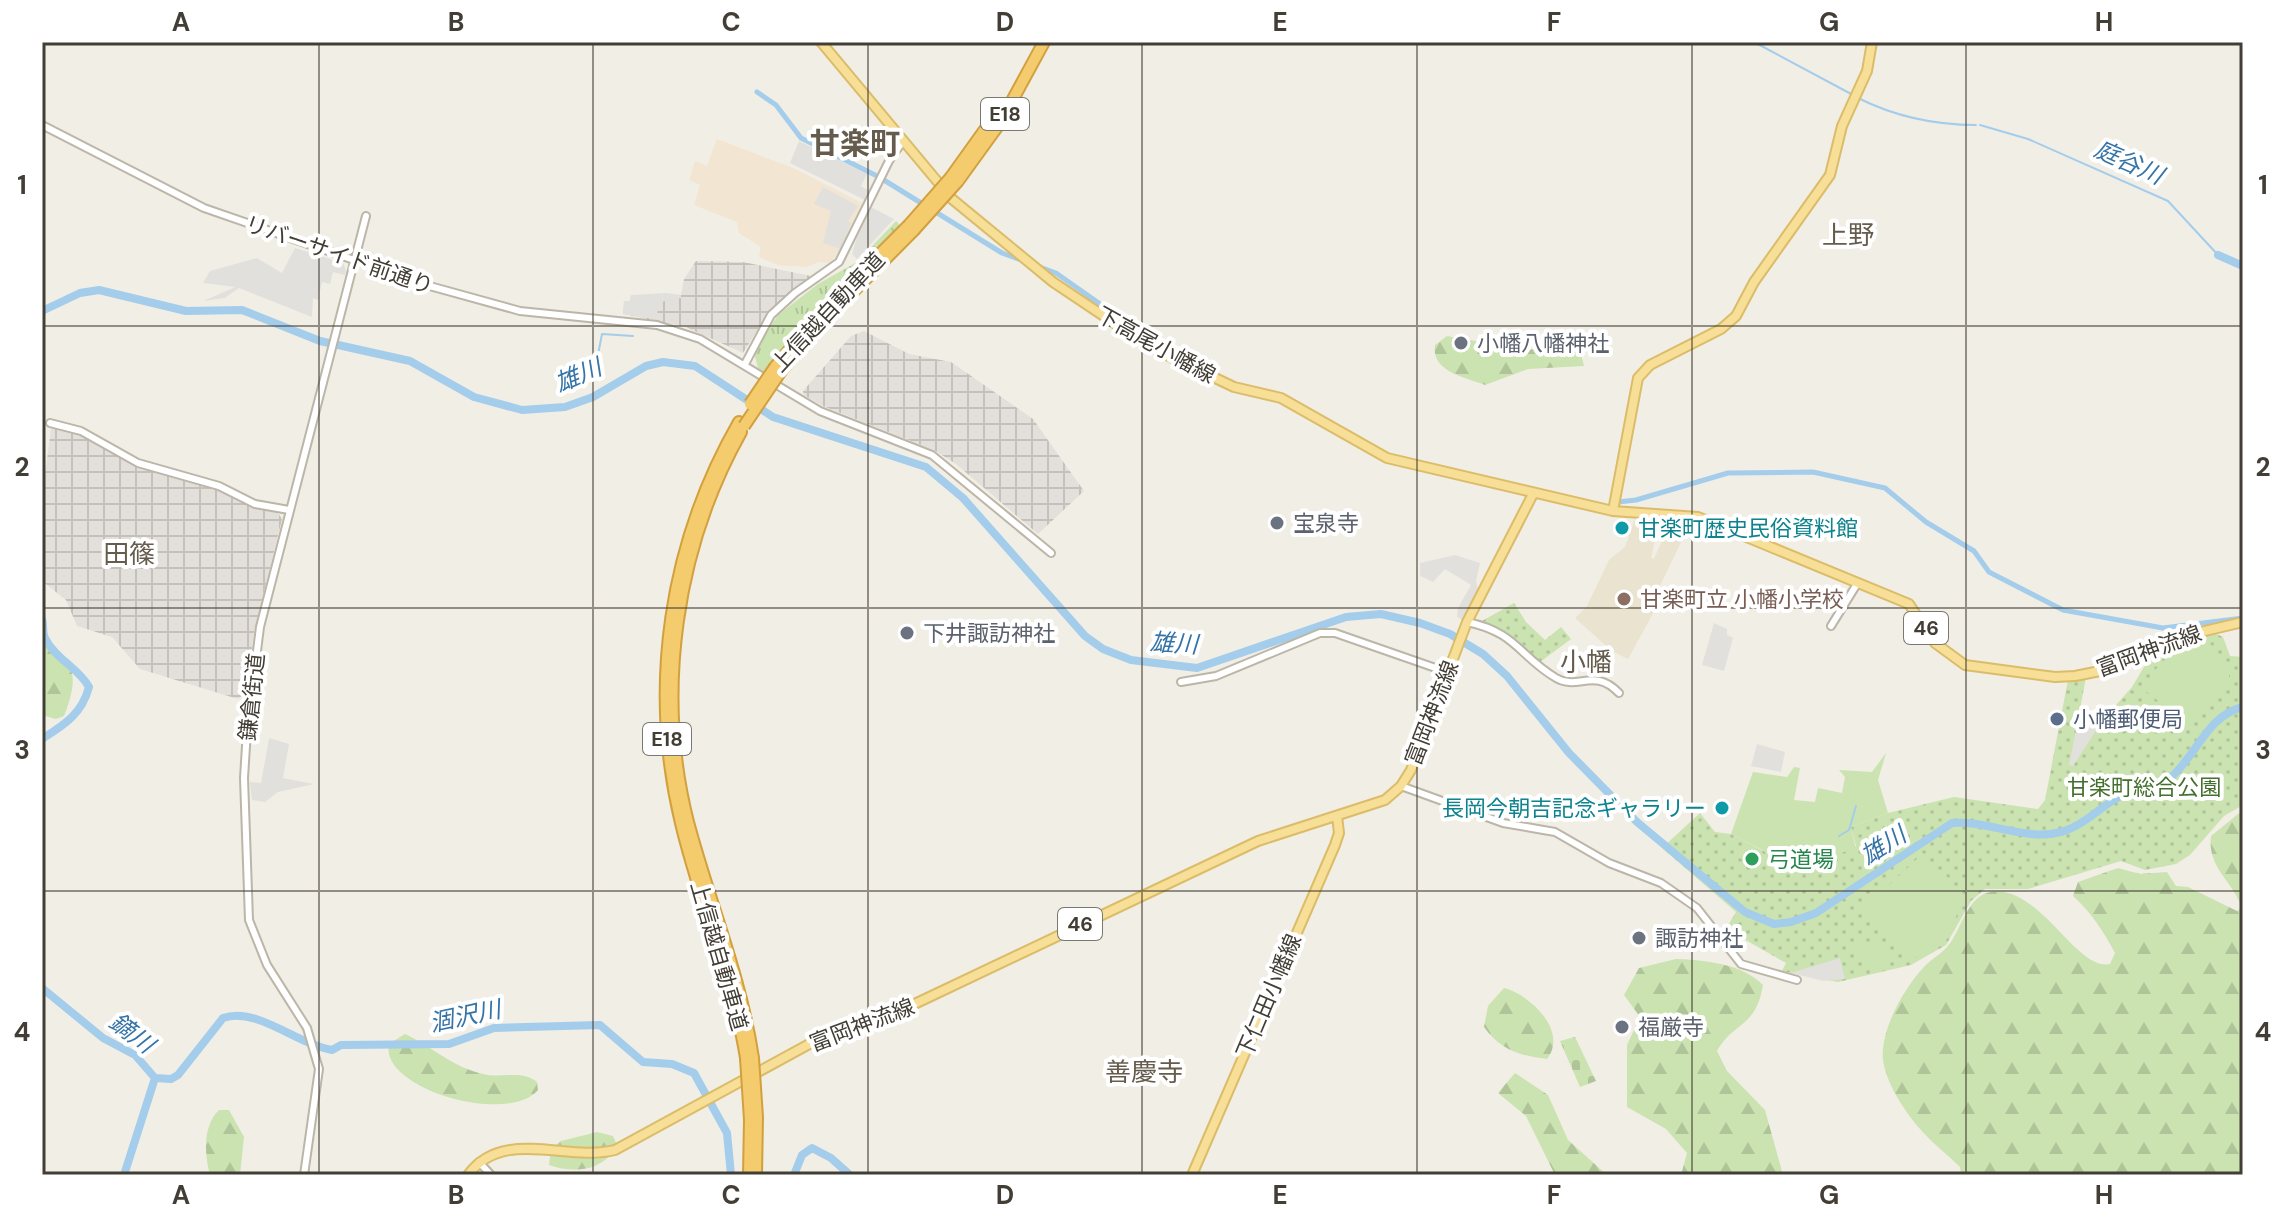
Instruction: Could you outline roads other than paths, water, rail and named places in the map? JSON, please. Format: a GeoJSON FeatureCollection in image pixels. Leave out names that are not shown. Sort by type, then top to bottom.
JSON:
{"type":"FeatureCollection","features":[{"type":"Feature","properties":{"kind":"highway","name":"上信越自動車道"},"geometry":{"type":"LineString","coordinates":[[954,179],[994,119],[1037,42]]}},
{"type":"Feature","properties":{"kind":"highway","name":"上信越自動車道"},"geometry":{"type":"LineString","coordinates":[[756,1175],[757,1117],[749,1058],[681,824],[671,778],[666,709],[668,642],[683,558],[711,477],[741,424],[778,369],[809,326],[911,228],[1000,123],[1044,42]]}},
{"type":"Feature","properties":{"kind":"highway","name":"上信越自動車道"},"geometry":{"type":"LineString","coordinates":[[749,1058],[749,1175]]}},
{"type":"Feature","properties":{"kind":"main road","name":"下高尾小幡線"},"geometry":{"type":"LineString","coordinates":[[821,42],[903,141],[972,217],[1053,282],[1129,335],[1234,387],[1286,401],[1387,458],[1533,494]]}},
{"type":"Feature","properties":{"kind":"main road"},"geometry":{"type":"LineString","coordinates":[[1613,511],[1638,378],[1650,365],[1733,320],[1754,282],[1830,175],[1842,126],[1867,71],[1872,42]]}},
{"type":"Feature","properties":{"kind":"main road","name":"富岡神流線"},"geometry":{"type":"LineString","coordinates":[[479,1162],[510,1149],[590,1155],[615,1150],[824,1036],[904,1009],[1270,835],[1379,803],[1401,786],[1415,761],[1466,624],[1533,494],[1613,511],[1697,517],[1770,545],[1909,604],[1935,643],[1958,663],[2055,677],[2110,669],[2192,634],[2243,622]]}},
{"type":"Feature","properties":{"kind":"main road","name":"下仁田小幡線"},"geometry":{"type":"LineString","coordinates":[[1192,1175],[1335,845],[1339,828],[1337,816]]}},
{"type":"Feature","properties":{"kind":"main road"},"geometry":{"type":"LineString","coordinates":[[468,1175],[479,1162]]}},
{"type":"Feature","properties":{"kind":"street","name":"リバーサイド前通り"},"geometry":{"type":"LineString","coordinates":[[42,125],[204,208],[355,261],[520,311],[654,325],[700,339],[820,411],[932,455],[1051,553]]}},
{"type":"Feature","properties":{"kind":"street"},"geometry":{"type":"LineString","coordinates":[[745,364],[771,315],[795,293],[839,262],[889,161],[903,141]]}},
{"type":"Feature","properties":{"kind":"street"},"geometry":{"type":"LineString","coordinates":[[355,261],[366,216]]}},
{"type":"Feature","properties":{"kind":"street","name":"鎌倉街道"},"geometry":{"type":"LineString","coordinates":[[304,1175],[319,1087],[319,1069],[307,1028],[258,947],[249,920],[245,892],[244,778],[249,705],[260,627],[355,261]]}},
{"type":"Feature","properties":{"kind":"street"},"geometry":{"type":"LineString","coordinates":[[50,423],[81,431],[138,463],[219,486],[255,504],[289,510]]}},
{"type":"Feature","properties":{"kind":"street"},"geometry":{"type":"LineString","coordinates":[[1831,626],[1857,584]]}},
{"type":"Feature","properties":{"kind":"street"},"geometry":{"type":"LineString","coordinates":[[1466,624],[1504,634],[1556,678],[1573,682],[1599,679],[1619,693]]}},
{"type":"Feature","properties":{"kind":"street"},"geometry":{"type":"LineString","coordinates":[[1181,682],[1216,676],[1320,633],[1335,633],[1447,672]]}},
{"type":"Feature","properties":{"kind":"street"},"geometry":{"type":"LineString","coordinates":[[1401,786],[1503,823],[1555,832],[1609,863],[1661,883],[1697,908],[1741,964],[1797,980]]}},
{"type":"Feature","properties":{"kind":"street"},"geometry":{"type":"LineString","coordinates":[[479,1162],[491,1175]]}},
{"type":"Feature","properties":{"kind":"waterway","name":"庭谷川"},"geometry":{"type":"LineString","coordinates":[[1754,42],[1853,95]]}},
{"type":"Feature","properties":{"kind":"waterway"},"geometry":{"type":"LineString","coordinates":[[757,92],[776,105],[801,138],[879,177],[1002,253],[1024,261]]}},
{"type":"Feature","properties":{"kind":"waterway","name":"庭谷川"},"geometry":{"type":"LineString","coordinates":[[1858,98],[1916,119],[1976,125]]}},
{"type":"Feature","properties":{"kind":"waterway","name":"庭谷川"},"geometry":{"type":"LineString","coordinates":[[1980,125],[2028,139],[2168,201],[2218,255]]}},
{"type":"Feature","properties":{"kind":"waterway","name":"庭谷川"},"geometry":{"type":"LineString","coordinates":[[2218,255],[2243,266]]}},
{"type":"Feature","properties":{"kind":"waterway"},"geometry":{"type":"LineString","coordinates":[[1037,266],[1056,273],[1150,339],[1198,366]]}},
{"type":"Feature","properties":{"kind":"waterway","name":"雄川"},"geometry":{"type":"LineString","coordinates":[[42,311],[80,293],[99,290],[186,311],[242,310],[320,341],[410,361],[474,397],[522,410],[565,407],[593,397],[646,366],[663,362],[695,366],[773,417],[926,467],[963,498],[1085,636],[1103,649],[1131,660],[1197,668],[1346,617],[1381,614],[1450,634],[1483,654],[1507,676],[1569,753],[1637,822],[1745,912],[1774,924],[1816,913],[1952,823],[2039,834],[2053,834],[2074,827],[2119,797],[2170,778],[2211,727],[2231,711],[2243,707]]}},
{"type":"Feature","properties":{"kind":"waterway"},"geometry":{"type":"LineString","coordinates":[[596,365],[602,334],[633,336]]}},
{"type":"Feature","properties":{"kind":"waterway"},"geometry":{"type":"LineString","coordinates":[[1618,502],[1636,500],[1728,473],[1813,472],[1885,488],[1926,522],[1974,551],[1989,572],[2063,610],[2163,628],[2243,618]]}},
{"type":"Feature","properties":{"kind":"waterway","name":"鏑川"},"geometry":{"type":"LineString","coordinates":[[42,619],[44,636],[49,645],[89,687],[77,712],[42,739]]}},
{"type":"Feature","properties":{"kind":"waterway"},"geometry":{"type":"LineString","coordinates":[[1839,836],[1849,830],[1856,806]]}},
{"type":"Feature","properties":{"kind":"waterway","name":"鏑川"},"geometry":{"type":"LineString","coordinates":[[42,988],[103,1038],[135,1055],[155,1078]]}},
{"type":"Feature","properties":{"kind":"waterway","name":"涸沢川"},"geometry":{"type":"LineString","coordinates":[[155,1078],[171,1079],[178,1075],[223,1018],[236,1016],[262,1021],[304,1041],[332,1050],[341,1045],[449,1044],[494,1028],[600,1025],[643,1062],[672,1064],[694,1073],[727,1133],[731,1175]]}},
{"type":"Feature","properties":{"kind":"waterway","name":"鏑川"},"geometry":{"type":"LineString","coordinates":[[124,1175],[155,1078]]}},
{"type":"Feature","properties":{"kind":"waterway","name":"涸沢川"},"geometry":{"type":"LineString","coordinates":[[794,1175],[802,1155],[812,1148],[831,1158],[850,1175]]}},
{"type":"Feature","properties":{"kind":"place","name":"小幡八幡神社"},"geometry":{"type":"Point","coordinates":[1461,343]}},
{"type":"Feature","properties":{"kind":"place","name":"宝泉寺"},"geometry":{"type":"Point","coordinates":[1277,523]}},
{"type":"Feature","properties":{"kind":"place","name":"甘楽町歴史民俗資料館"},"geometry":{"type":"Point","coordinates":[1622,528]}},
{"type":"Feature","properties":{"kind":"place","name":"甘楽町立 小幡小学校"},"geometry":{"type":"Point","coordinates":[1624,599]}},
{"type":"Feature","properties":{"kind":"place","name":"下井諏訪神社"},"geometry":{"type":"Point","coordinates":[907,633]}},
{"type":"Feature","properties":{"kind":"place","name":"小幡郵便局"},"geometry":{"type":"Point","coordinates":[2057,719]}},
{"type":"Feature","properties":{"kind":"place","name":"長岡今朝吉記念ギャラリー"},"geometry":{"type":"Point","coordinates":[1722,808]}},
{"type":"Feature","properties":{"kind":"place","name":"弓道場"},"geometry":{"type":"Point","coordinates":[1752,859]}},
{"type":"Feature","properties":{"kind":"place","name":"諏訪神社"},"geometry":{"type":"Point","coordinates":[1639,938]}},
{"type":"Feature","properties":{"kind":"place","name":"福厳寺"},"geometry":{"type":"Point","coordinates":[1622,1027]}},
{"type":"Feature","properties":{"kind":"district","name":"甘楽町"},"geometry":{"type":"Point","coordinates":[855,143]}},
{"type":"Feature","properties":{"kind":"district","name":"上野"},"geometry":{"type":"Point","coordinates":[1848,235]}},
{"type":"Feature","properties":{"kind":"district","name":"田篠"},"geometry":{"type":"Point","coordinates":[129,554]}},
{"type":"Feature","properties":{"kind":"district","name":"小幡"},"geometry":{"type":"Point","coordinates":[1586,662]}},
{"type":"Feature","properties":{"kind":"district","name":"善慶寺"},"geometry":{"type":"Point","coordinates":[1144,1072]}},
{"type":"Feature","properties":{"kind":"park label","name":"甘楽町総合公園"},"geometry":{"type":"Point","coordinates":[2144,787]}}]}
